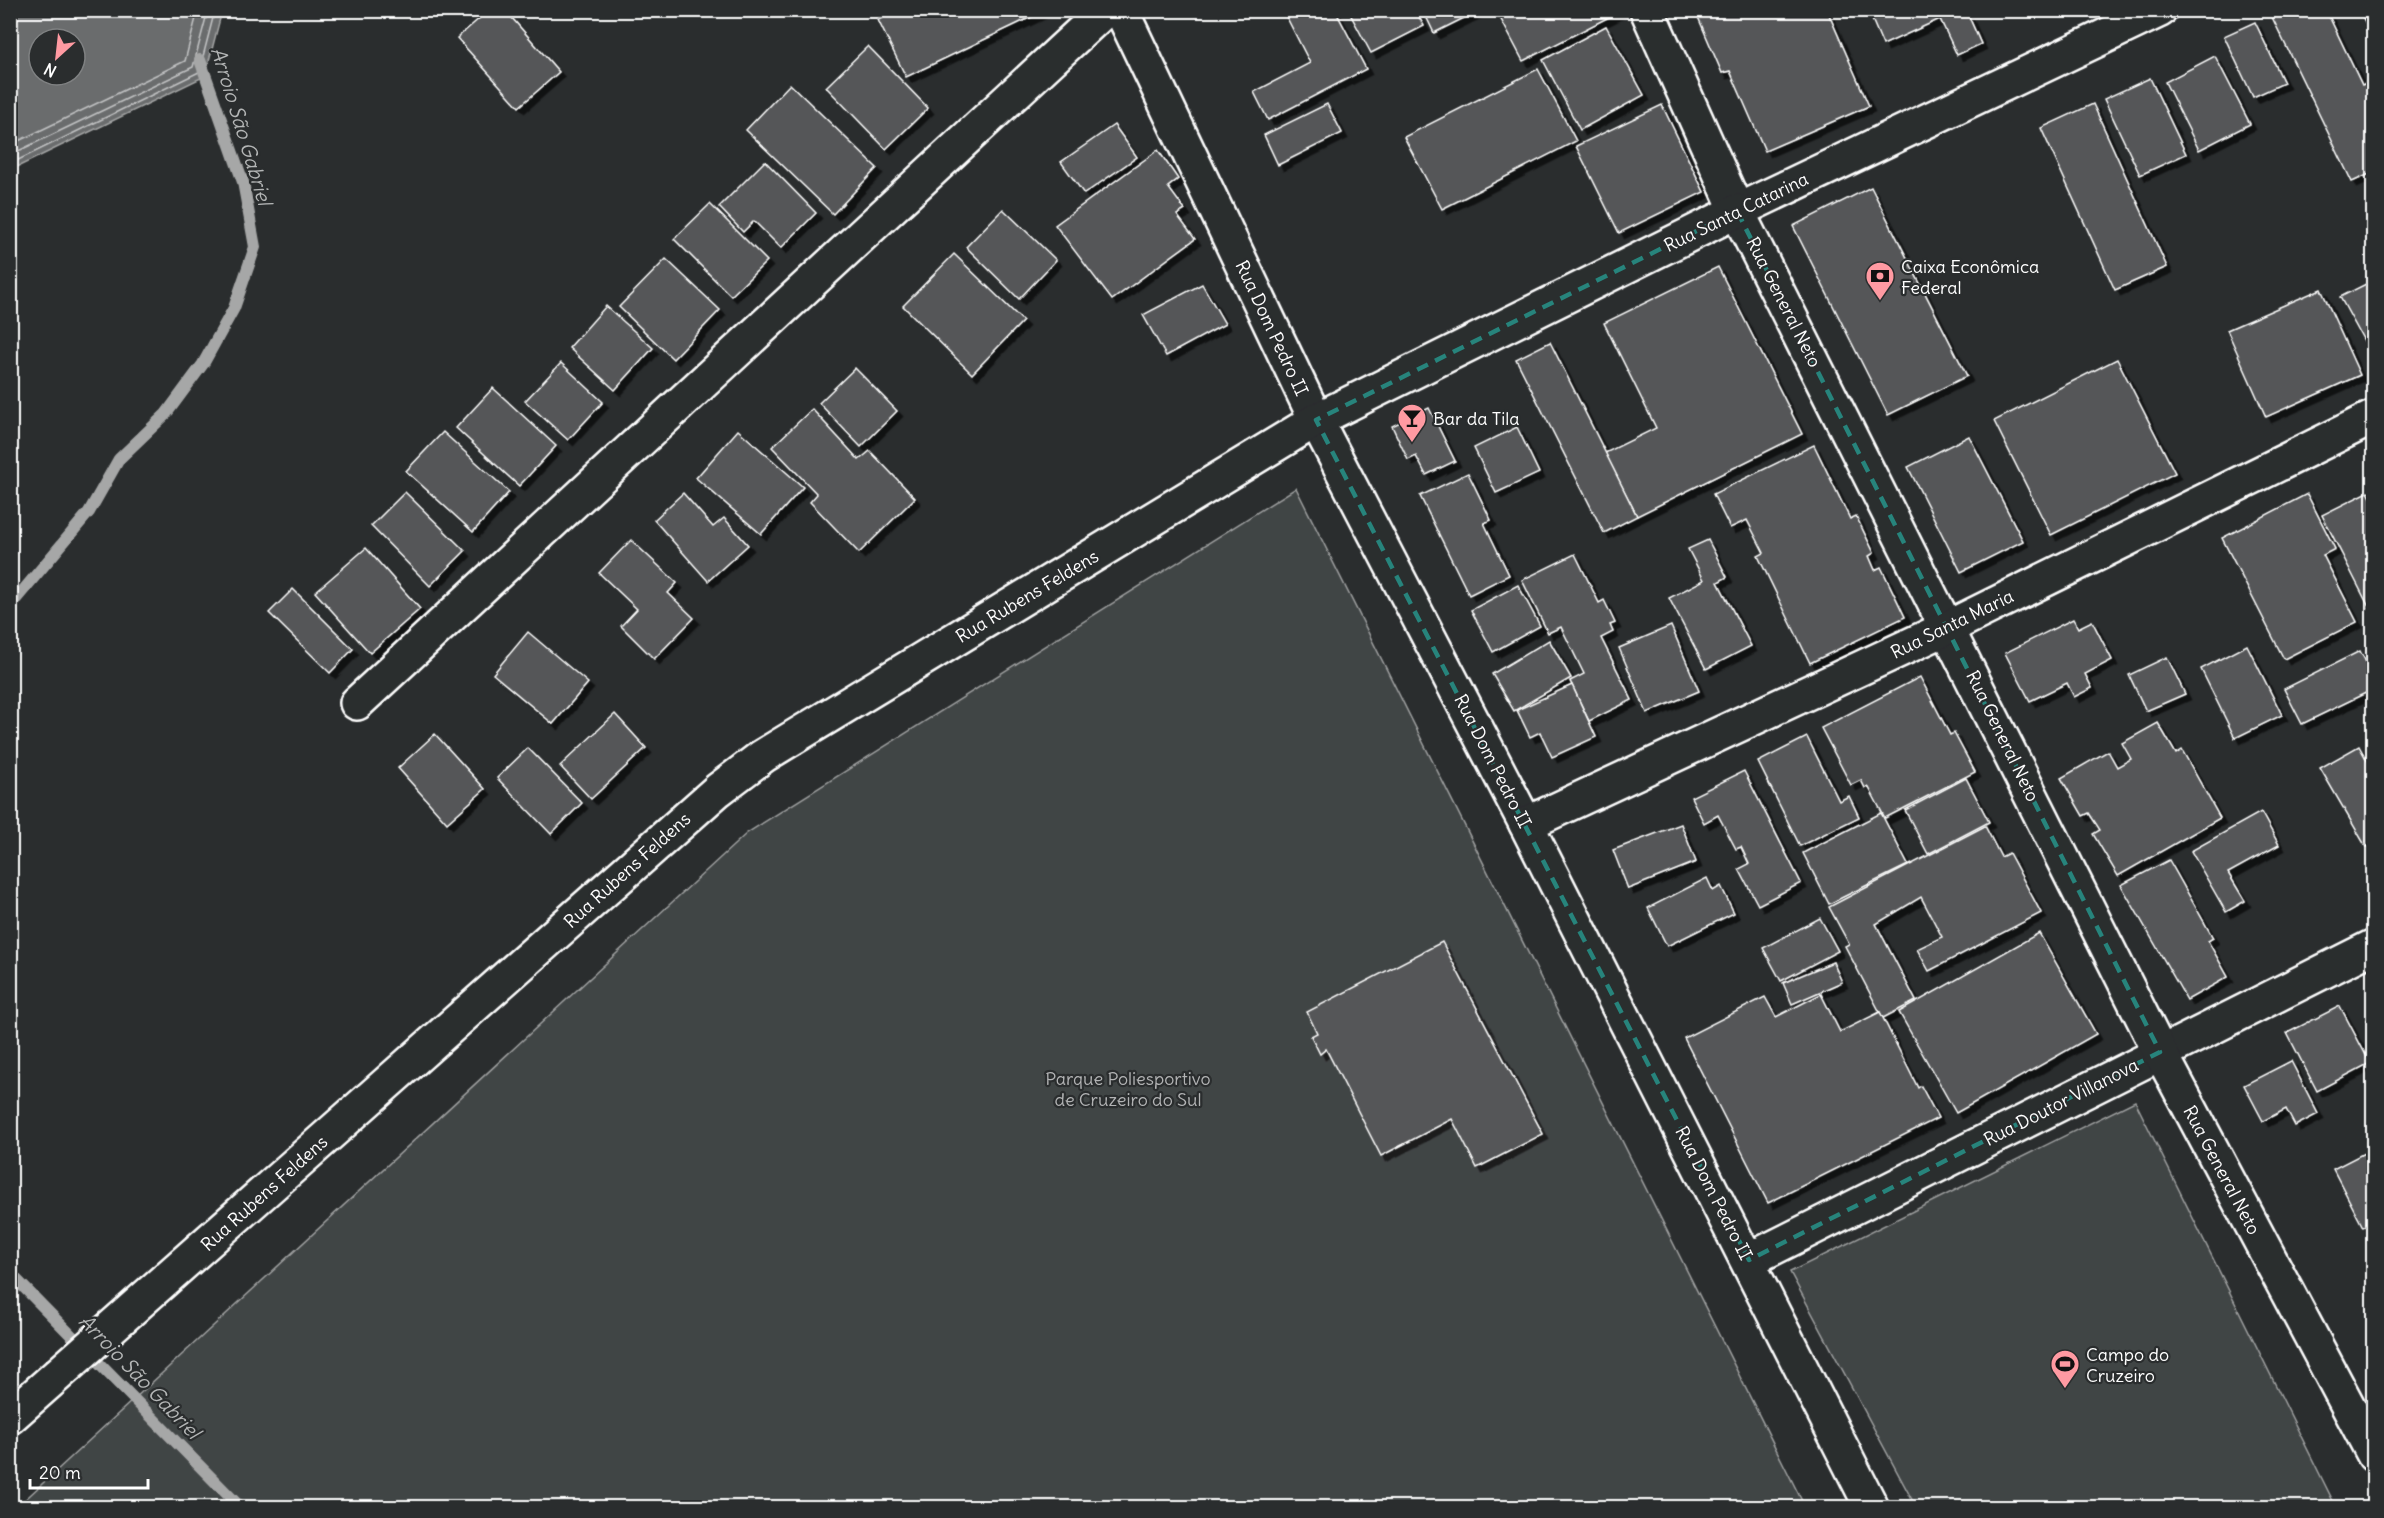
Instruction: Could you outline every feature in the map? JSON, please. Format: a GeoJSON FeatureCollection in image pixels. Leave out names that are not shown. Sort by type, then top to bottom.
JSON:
{"type":"FeatureCollection","features":[{"type":"Feature","properties":{"kind":"street"},"geometry":{"type":"LineString","coordinates":[[357,704],[1105,10]]}},
{"type":"Feature","properties":{"kind":"street","name":"Rua Dom Pedro II"},"geometry":{"type":"LineString","coordinates":[[1121,10],[1316,420],[1749,1260],[1872,1508]]}},
{"type":"Feature","properties":{"kind":"street","name":"Rua General Neto"},"geometry":{"type":"LineString","coordinates":[[1647,10],[1737,211],[2160,1052],[2373,1455]]}},
{"type":"Feature","properties":{"kind":"street","name":"Rua Santa Catarina"},"geometry":{"type":"LineString","coordinates":[[1316,420],[1737,211],[2160,10]]}},
{"type":"Feature","properties":{"kind":"street","name":"Rua Santa Maria"},"geometry":{"type":"LineString","coordinates":[[1526,824],[1948,627],[2373,417]]}},
{"type":"Feature","properties":{"kind":"street","name":"Rua Rubens Feldens"},"geometry":{"type":"LineString","coordinates":[[10,1417],[718,790],[764,756],[1316,420]]}},
{"type":"Feature","properties":{"kind":"street","name":"Rua Doutor Villanova"},"geometry":{"type":"LineString","coordinates":[[1749,1260],[2373,946]]}},
{"type":"Feature","properties":{"kind":"highlighted area"},"geometry":{"type":"Polygon","coordinates":[[[1737,211],[2160,1052],[1749,1260],[1316,420],[1737,211]]]}},
{"type":"Feature","properties":{"kind":"green space","name":"Parque Poliesportivo de Cruzeiro do Sul"},"geometry":{"type":"Polygon","coordinates":[[[1296,488],[1805,1507],[16,1508],[747,833],[1296,488]]]}},
{"type":"Feature","properties":{"kind":"green space","name":"Campo do Cruzeiro"},"geometry":{"type":"Polygon","coordinates":[[[2135,1101],[2336,1507],[1916,1507],[1790,1272],[2135,1101]]]}},
{"type":"Feature","properties":{"kind":"water"},"geometry":{"type":"Polygon","coordinates":[[[11,10],[222,10],[205,76],[11,170],[11,10]]]}},
{"type":"Feature","properties":{"kind":"building"},"geometry":{"type":"Polygon","coordinates":[[[489,10],[505,10],[559,72],[519,107],[457,38],[489,10]]]}},
{"type":"Feature","properties":{"kind":"building"},"geometry":{"type":"Polygon","coordinates":[[[898,10],[1046,10],[906,77],[878,20],[898,10]]]}},
{"type":"Feature","properties":{"kind":"building"},"geometry":{"type":"Polygon","coordinates":[[[1283,10],[1335,10],[1366,69],[1268,120],[1254,92],[1310,63],[1283,10]]]}},
{"type":"Feature","properties":{"kind":"building"},"geometry":{"type":"Polygon","coordinates":[[[1348,10],[1415,10],[1424,26],[1371,53],[1348,10]]]}},
{"type":"Feature","properties":{"kind":"building"},"geometry":{"type":"Polygon","coordinates":[[[1423,10],[1480,10],[1434,33],[1423,10]]]}},
{"type":"Feature","properties":{"kind":"building"},"geometry":{"type":"Polygon","coordinates":[[[1496,10],[1618,10],[1619,12],[1523,61],[1496,10]]]}},
{"type":"Feature","properties":{"kind":"building"},"geometry":{"type":"Polygon","coordinates":[[[1695,10],[1827,10],[1869,106],[1765,151],[1730,71],[1722,73],[1695,10]]]}},
{"type":"Feature","properties":{"kind":"building"},"geometry":{"type":"Polygon","coordinates":[[[1868,10],[1966,10],[1981,44],[1957,55],[1940,19],[1883,45],[1868,10]]]}},
{"type":"Feature","properties":{"kind":"building"},"geometry":{"type":"Polygon","coordinates":[[[2326,10],[2362,85],[2374,80],[2374,172],[2352,182],[2269,11],[2326,10]]]}},
{"type":"Feature","properties":{"kind":"building"},"geometry":{"type":"Polygon","coordinates":[[[2359,10],[2374,10],[2374,40],[2359,10]]]}},
{"type":"Feature","properties":{"kind":"building"},"geometry":{"type":"Polygon","coordinates":[[[2255,22],[2284,83],[2253,97],[2224,36],[2255,22]]]}},
{"type":"Feature","properties":{"kind":"building"},"geometry":{"type":"Polygon","coordinates":[[[1606,26],[1644,95],[1580,130],[1543,60],[1606,26]]]}},
{"type":"Feature","properties":{"kind":"building"},"geometry":{"type":"Polygon","coordinates":[[[868,46],[928,108],[886,149],[826,87],[868,46]]]}},
{"type":"Feature","properties":{"kind":"building"},"geometry":{"type":"Polygon","coordinates":[[[2215,56],[2250,124],[2199,150],[2165,82],[2215,56]]]}},
{"type":"Feature","properties":{"kind":"building"},"geometry":{"type":"Polygon","coordinates":[[[1538,69],[1576,141],[1442,209],[1404,137],[1538,69]]]}},
{"type":"Feature","properties":{"kind":"building"},"geometry":{"type":"Polygon","coordinates":[[[2150,78],[2186,154],[2140,175],[2104,99],[2150,78]]]}},
{"type":"Feature","properties":{"kind":"building"},"geometry":{"type":"Polygon","coordinates":[[[790,84],[877,168],[833,214],[746,130],[790,84]]]}},
{"type":"Feature","properties":{"kind":"building"},"geometry":{"type":"Polygon","coordinates":[[[1327,104],[1342,133],[1278,165],[1264,135],[1327,104]]]}},
{"type":"Feature","properties":{"kind":"building"},"geometry":{"type":"Polygon","coordinates":[[[2093,104],[2167,267],[2115,290],[2041,128],[2093,104]]]}},
{"type":"Feature","properties":{"kind":"building"},"geometry":{"type":"Polygon","coordinates":[[[1662,105],[1704,192],[1619,233],[1576,146],[1662,105]]]}},
{"type":"Feature","properties":{"kind":"building"},"geometry":{"type":"Polygon","coordinates":[[[1114,125],[1137,157],[1084,194],[1061,162],[1114,125]]]}},
{"type":"Feature","properties":{"kind":"building"},"geometry":{"type":"Polygon","coordinates":[[[1158,150],[1178,179],[1168,187],[1185,210],[1177,215],[1195,239],[1112,300],[1055,225],[1158,150]]]}},
{"type":"Feature","properties":{"kind":"building"},"geometry":{"type":"Polygon","coordinates":[[[765,161],[816,213],[781,248],[754,221],[743,232],[719,207],[765,161]]]}},
{"type":"Feature","properties":{"kind":"building","name":"Caixa Econômica Federal"},"geometry":{"type":"Polygon","coordinates":[[[1871,187],[1967,376],[1888,415],[1793,226],[1871,187]]]}},
{"type":"Feature","properties":{"kind":"building"},"geometry":{"type":"Polygon","coordinates":[[[710,204],[767,261],[731,296],[674,239],[710,204]]]}},
{"type":"Feature","properties":{"kind":"building"},"geometry":{"type":"Polygon","coordinates":[[[1003,209],[1056,260],[1019,299],[966,247],[1003,209]]]}},
{"type":"Feature","properties":{"kind":"building"},"geometry":{"type":"Polygon","coordinates":[[[954,254],[1023,321],[972,374],[903,306],[954,254]]]}},
{"type":"Feature","properties":{"kind":"building"},"geometry":{"type":"Polygon","coordinates":[[[666,259],[720,310],[673,359],[619,307],[666,259]]]}},
{"type":"Feature","properties":{"kind":"building"},"geometry":{"type":"Polygon","coordinates":[[[1718,267],[1802,434],[1637,516],[1605,453],[1656,428],[1604,323],[1718,267]]]}},
{"type":"Feature","properties":{"kind":"building"},"geometry":{"type":"Polygon","coordinates":[[[2374,280],[2374,359],[2340,297],[2374,280]]]}},
{"type":"Feature","properties":{"kind":"building"},"geometry":{"type":"Polygon","coordinates":[[[1202,284],[1225,324],[1166,356],[1143,315],[1202,284]]]}},
{"type":"Feature","properties":{"kind":"building"},"geometry":{"type":"Polygon","coordinates":[[[2321,289],[2360,375],[2266,417],[2227,330],[2321,289]]]}},
{"type":"Feature","properties":{"kind":"building"},"geometry":{"type":"Polygon","coordinates":[[[606,306],[653,348],[615,390],[569,348],[606,306]]]}},
{"type":"Feature","properties":{"kind":"building"},"geometry":{"type":"Polygon","coordinates":[[[1550,342],[1637,516],[1604,533],[1516,359],[1550,342]]]}},
{"type":"Feature","properties":{"kind":"building"},"geometry":{"type":"Polygon","coordinates":[[[2117,359],[2175,473],[2051,535],[1994,421],[2117,359]]]}},
{"type":"Feature","properties":{"kind":"building"},"geometry":{"type":"Polygon","coordinates":[[[561,363],[603,402],[568,440],[525,401],[561,363]]]}},
{"type":"Feature","properties":{"kind":"building"},"geometry":{"type":"Polygon","coordinates":[[[855,368],[897,411],[861,447],[819,403],[855,368]]]}},
{"type":"Feature","properties":{"kind":"building"},"geometry":{"type":"Polygon","coordinates":[[[493,388],[556,446],[519,486],[456,428],[493,388]]]}},
{"type":"Feature","properties":{"kind":"building"},"geometry":{"type":"Polygon","coordinates":[[[1429,408],[1455,461],[1426,475],[1416,456],[1408,460],[1392,426],[1429,408]]]}},
{"type":"Feature","properties":{"kind":"building"},"geometry":{"type":"Polygon","coordinates":[[[812,409],[859,460],[870,451],[915,498],[859,553],[810,502],[817,494],[772,447],[812,409]]]}},
{"type":"Feature","properties":{"kind":"building"},"geometry":{"type":"Polygon","coordinates":[[[1517,427],[1539,473],[1496,493],[1474,448],[1517,427]]]}},
{"type":"Feature","properties":{"kind":"building"},"geometry":{"type":"Polygon","coordinates":[[[738,430],[803,487],[761,534],[696,478],[738,430]]]}},
{"type":"Feature","properties":{"kind":"building"},"geometry":{"type":"Polygon","coordinates":[[[443,432],[509,492],[473,532],[406,471],[443,432]]]}},
{"type":"Feature","properties":{"kind":"building"},"geometry":{"type":"Polygon","coordinates":[[[1969,436],[2023,541],[1961,572],[1908,467],[1969,436]]]}},
{"type":"Feature","properties":{"kind":"building"},"geometry":{"type":"Polygon","coordinates":[[[1814,445],[1850,519],[1856,516],[1874,553],[1869,556],[1875,570],[1881,567],[1905,617],[1810,663],[1758,556],[1764,553],[1747,520],[1730,528],[1713,494],[1814,445]]]}},
{"type":"Feature","properties":{"kind":"building"},"geometry":{"type":"Polygon","coordinates":[[[1468,473],[1491,520],[1484,523],[1509,575],[1469,595],[1420,496],[1468,473]]]}},
{"type":"Feature","properties":{"kind":"building"},"geometry":{"type":"Polygon","coordinates":[[[405,492],[465,551],[430,586],[371,526],[405,492]]]}},
{"type":"Feature","properties":{"kind":"building"},"geometry":{"type":"Polygon","coordinates":[[[2368,492],[2374,503],[2374,617],[2322,515],[2368,492]]]}},
{"type":"Feature","properties":{"kind":"building"},"geometry":{"type":"Polygon","coordinates":[[[683,493],[713,527],[724,518],[748,545],[708,581],[654,520],[683,493]]]}},
{"type":"Feature","properties":{"kind":"building"},"geometry":{"type":"Polygon","coordinates":[[[2307,494],[2335,549],[2323,555],[2357,622],[2284,659],[2222,538],[2307,494]]]}},
{"type":"Feature","properties":{"kind":"building"},"geometry":{"type":"Polygon","coordinates":[[[631,540],[677,583],[668,593],[694,618],[654,659],[621,626],[637,609],[599,573],[631,540]]]}},
{"type":"Feature","properties":{"kind":"building"},"geometry":{"type":"Polygon","coordinates":[[[1708,540],[1727,577],[1718,582],[1751,646],[1706,669],[1669,598],[1704,580],[1688,549],[1708,540]]]}},
{"type":"Feature","properties":{"kind":"building"},"geometry":{"type":"Polygon","coordinates":[[[366,548],[420,609],[370,653],[315,592],[366,548]]]}},
{"type":"Feature","properties":{"kind":"building"},"geometry":{"type":"Polygon","coordinates":[[[1575,554],[1599,603],[1604,600],[1615,623],[1610,625],[1613,632],[1601,638],[1632,700],[1589,721],[1570,681],[1584,674],[1561,627],[1548,633],[1522,580],[1575,554]]]}},
{"type":"Feature","properties":{"kind":"building"},"geometry":{"type":"Polygon","coordinates":[[[1518,585],[1540,626],[1493,652],[1471,610],[1518,585]]]}},
{"type":"Feature","properties":{"kind":"building"},"geometry":{"type":"Polygon","coordinates":[[[293,589],[353,649],[330,673],[269,613],[293,589]]]}},
{"type":"Feature","properties":{"kind":"building"},"geometry":{"type":"Polygon","coordinates":[[[2073,619],[2078,628],[2092,621],[2112,660],[2085,674],[2092,688],[2074,697],[2067,683],[2030,701],[2005,653],[2073,619]]]}},
{"type":"Feature","properties":{"kind":"building"},"geometry":{"type":"Polygon","coordinates":[[[1671,626],[1699,691],[1647,713],[1619,648],[1671,626]]]}},
{"type":"Feature","properties":{"kind":"building"},"geometry":{"type":"Polygon","coordinates":[[[528,632],[588,683],[553,724],[493,674],[528,632]]]}},
{"type":"Feature","properties":{"kind":"building"},"geometry":{"type":"Polygon","coordinates":[[[1549,640],[1571,678],[1514,711],[1492,674],[1549,640]]]}},
{"type":"Feature","properties":{"kind":"building"},"geometry":{"type":"Polygon","coordinates":[[[2247,645],[2282,715],[2235,738],[2201,669],[2247,645]]]}},
{"type":"Feature","properties":{"kind":"building"},"geometry":{"type":"Polygon","coordinates":[[[2360,651],[2374,677],[2374,689],[2302,724],[2284,689],[2360,651]]]}},
{"type":"Feature","properties":{"kind":"building"},"geometry":{"type":"Polygon","coordinates":[[[2167,657],[2185,694],[2146,711],[2129,675],[2167,657]]]}},
{"type":"Feature","properties":{"kind":"building"},"geometry":{"type":"Polygon","coordinates":[[[1920,677],[1950,735],[1954,733],[1975,772],[1885,818],[1868,786],[1865,788],[1861,780],[1851,785],[1821,728],[1920,677]]]}},
{"type":"Feature","properties":{"kind":"building"},"geometry":{"type":"Polygon","coordinates":[[[1572,685],[1596,737],[1552,757],[1540,732],[1530,737],[1517,710],[1572,685]]]}},
{"type":"Feature","properties":{"kind":"building"},"geometry":{"type":"Polygon","coordinates":[[[615,714],[646,748],[591,799],[560,766],[615,714]]]}},
{"type":"Feature","properties":{"kind":"building"},"geometry":{"type":"Polygon","coordinates":[[[2158,723],[2176,754],[2182,750],[2220,818],[2118,876],[2093,834],[2100,830],[2089,813],[2083,816],[2061,778],[2108,751],[2117,767],[2131,759],[2122,743],[2158,723]]]}},
{"type":"Feature","properties":{"kind":"building"},"geometry":{"type":"Polygon","coordinates":[[[435,734],[485,789],[447,823],[398,768],[435,734]]]}},
{"type":"Feature","properties":{"kind":"building"},"geometry":{"type":"Polygon","coordinates":[[[1807,737],[1839,801],[1849,796],[1859,817],[1800,846],[1758,762],[1807,737]]]}},
{"type":"Feature","properties":{"kind":"building"},"geometry":{"type":"Polygon","coordinates":[[[2359,746],[2374,773],[2374,843],[2366,847],[2320,768],[2359,746]]]}},
{"type":"Feature","properties":{"kind":"building"},"geometry":{"type":"Polygon","coordinates":[[[528,748],[582,803],[551,834],[497,778],[528,748]]]}},
{"type":"Feature","properties":{"kind":"building"},"geometry":{"type":"Polygon","coordinates":[[[1744,771],[1801,883],[1758,905],[1739,869],[1749,864],[1741,847],[1736,849],[1718,815],[1704,823],[1691,797],[1744,771]]]}},
{"type":"Feature","properties":{"kind":"building"},"geometry":{"type":"Polygon","coordinates":[[[1966,778],[1989,822],[1928,854],[1905,810],[1966,778]]]}},
{"type":"Feature","properties":{"kind":"building"},"geometry":{"type":"Polygon","coordinates":[[[2261,812],[2279,845],[2228,873],[2245,901],[2226,912],[2191,851],[2261,812]]]}},
{"type":"Feature","properties":{"kind":"building"},"geometry":{"type":"Polygon","coordinates":[[[1881,813],[1908,865],[1829,904],[1803,853],[1881,813]]]}},
{"type":"Feature","properties":{"kind":"building"},"geometry":{"type":"Polygon","coordinates":[[[1681,824],[1696,862],[1628,889],[1613,850],[1681,824]]]}},
{"type":"Feature","properties":{"kind":"building"},"geometry":{"type":"Polygon","coordinates":[[[1985,826],[2001,857],[2009,853],[2041,913],[1929,971],[1917,949],[1942,937],[1921,897],[1876,924],[1916,1001],[1883,1018],[1845,946],[1849,944],[1829,907],[1985,826]]]}},
{"type":"Feature","properties":{"kind":"building"},"geometry":{"type":"Polygon","coordinates":[[[2169,860],[2213,938],[2208,941],[2228,977],[2187,1000],[2121,885],[2169,860]]]}},
{"type":"Feature","properties":{"kind":"building"},"geometry":{"type":"Polygon","coordinates":[[[1707,878],[1713,891],[1721,886],[1734,913],[1667,946],[1648,908],[1707,878]]]}},
{"type":"Feature","properties":{"kind":"building"},"geometry":{"type":"Polygon","coordinates":[[[1820,918],[1838,951],[1781,981],[1763,948],[1820,918]]]}},
{"type":"Feature","properties":{"kind":"building"},"geometry":{"type":"Polygon","coordinates":[[[2039,933],[2096,1034],[1956,1113],[1899,1012],[2039,933]]]}},
{"type":"Feature","properties":{"kind":"building"},"geometry":{"type":"Polygon","coordinates":[[[1442,942],[1543,1134],[1477,1168],[1452,1119],[1381,1156],[1326,1049],[1320,1054],[1311,1036],[1317,1033],[1307,1012],[1442,942]]]}},
{"type":"Feature","properties":{"kind":"building"},"geometry":{"type":"Polygon","coordinates":[[[1833,962],[1842,982],[1792,1004],[1783,983],[1833,962]]]}},
{"type":"Feature","properties":{"kind":"building"},"geometry":{"type":"Polygon","coordinates":[[[1821,994],[1840,1032],[1880,1012],[1918,1088],[1921,1086],[1938,1118],[1768,1203],[1684,1038],[1765,997],[1776,1017],[1821,994]]]}},
{"type":"Feature","properties":{"kind":"building"},"geometry":{"type":"Polygon","coordinates":[[[2340,1006],[2370,1063],[2317,1091],[2287,1033],[2340,1006]]]}},
{"type":"Feature","properties":{"kind":"building"},"geometry":{"type":"Polygon","coordinates":[[[2374,1016],[2374,1036],[2366,1020],[2374,1016]]]}},
{"type":"Feature","properties":{"kind":"building"},"geometry":{"type":"Polygon","coordinates":[[[2291,1061],[2318,1114],[2295,1126],[2286,1109],[2263,1121],[2244,1085],[2291,1061]]]}},
{"type":"Feature","properties":{"kind":"building"},"geometry":{"type":"Polygon","coordinates":[[[2374,1148],[2374,1221],[2363,1227],[2333,1169],[2374,1148]]]}},
{"type":"Feature","properties":{"kind":"waterway","name":"Arroio São Gabriel"},"geometry":{"type":"LineString","coordinates":[[10,606],[89,512],[119,459],[166,414],[203,364],[234,308],[255,247],[243,182],[200,60]]}},
{"type":"Feature","properties":{"kind":"waterway","name":"Arroio São Gabriel"},"geometry":{"type":"LineString","coordinates":[[10,1273],[241,1508]]}},
{"type":"Feature","properties":{"kind":"place","name":"Caixa Econômica Federal"},"geometry":{"type":"Point","coordinates":[1880,302]}},
{"type":"Feature","properties":{"kind":"place","name":"Bar da Tila"},"geometry":{"type":"Point","coordinates":[1412,444]}},
{"type":"Feature","properties":{"kind":"place","name":"Campo do Cruzeiro"},"geometry":{"type":"Point","coordinates":[2065,1390]}}]}
